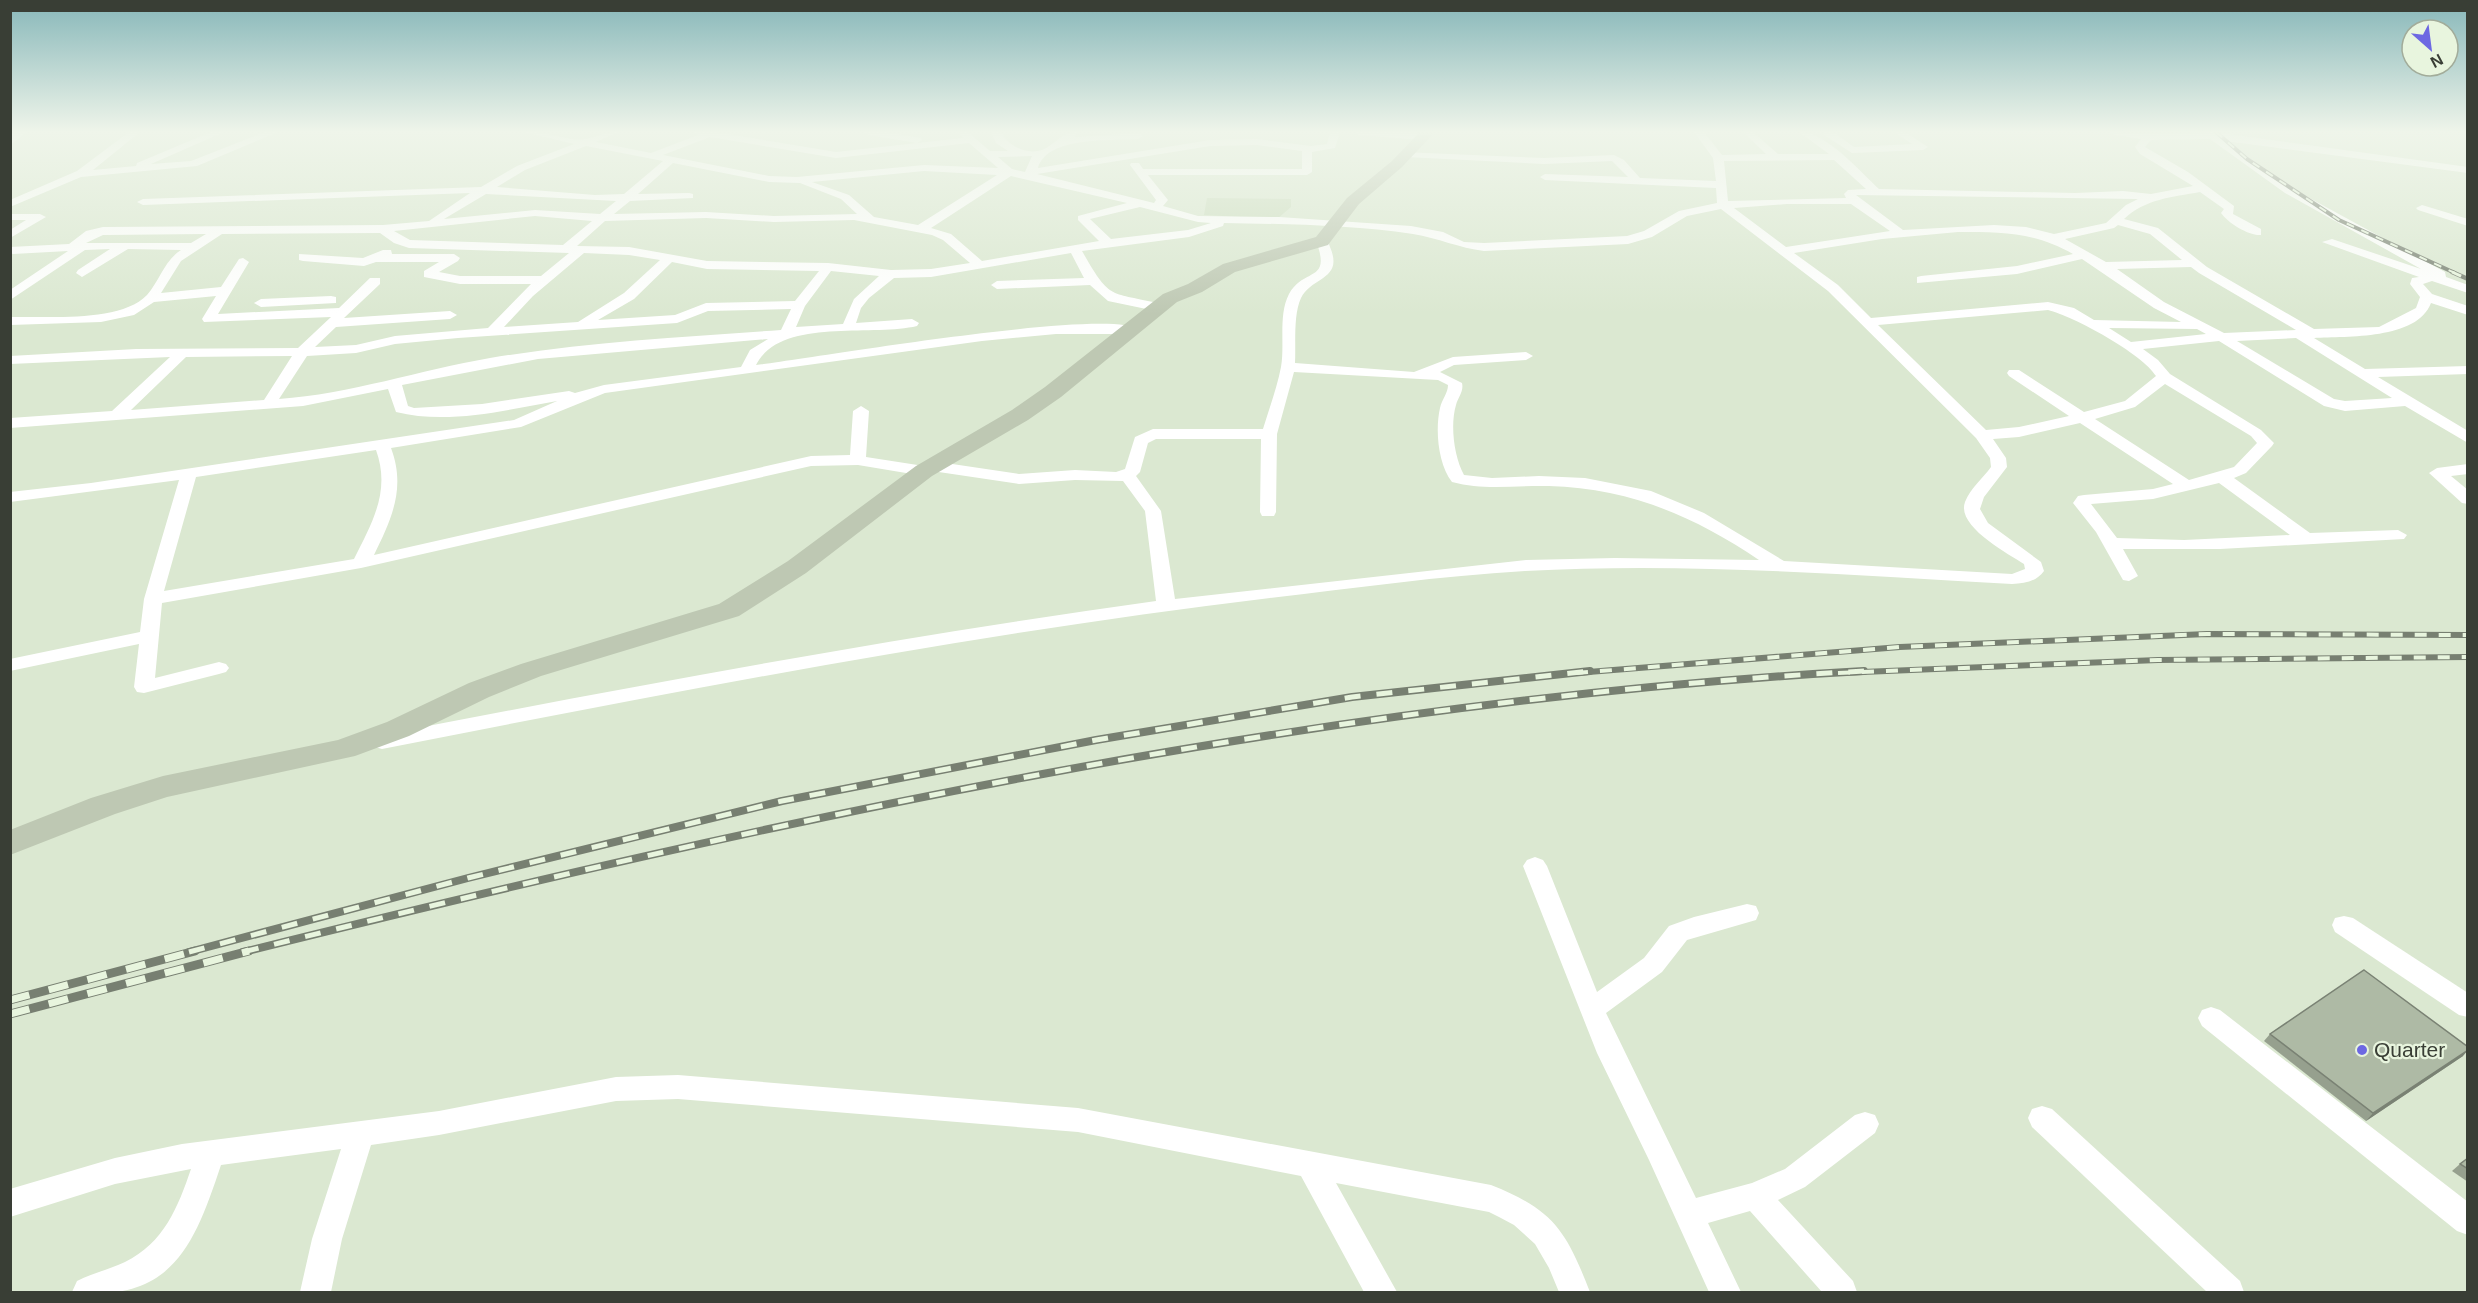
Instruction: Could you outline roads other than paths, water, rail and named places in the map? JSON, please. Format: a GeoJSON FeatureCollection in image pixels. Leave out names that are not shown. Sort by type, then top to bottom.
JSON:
{"type":"FeatureCollection","features":[{"type":"Feature","properties":{"kind":"main road"},"geometry":{"type":"LineString","coordinates":[[10,843],[103,806],[163,787],[344,749],[398,729],[479,690],[531,670],[729,610],[806,561],[928,468],[1020,415],[1131,330],[1156,307],[1229,268],[1329,232],[1362,193]]}},
{"type":"Feature","properties":{"kind":"street"},"geometry":{"type":"LineString","coordinates":[[10,204],[34,193]]}},
{"type":"Feature","properties":{"kind":"street"},"geometry":{"type":"LineString","coordinates":[[143,202],[407,193]]}},
{"type":"Feature","properties":{"kind":"street"},"geometry":{"type":"LineString","coordinates":[[430,222],[483,193]]}},
{"type":"Feature","properties":{"kind":"street"},"geometry":{"type":"LineString","coordinates":[[536,193],[626,198],[661,193]]}},
{"type":"Feature","properties":{"kind":"street"},"geometry":{"type":"LineString","coordinates":[[494,331],[632,193]]}},
{"type":"Feature","properties":{"kind":"street"},"geometry":{"type":"LineString","coordinates":[[679,215],[691,193]]}},
{"type":"Feature","properties":{"kind":"street"},"geometry":{"type":"LineString","coordinates":[[833,193],[845,197],[869,219]]}},
{"type":"Feature","properties":{"kind":"street"},"geometry":{"type":"LineString","coordinates":[[922,228],[977,193]]}},
{"type":"Feature","properties":{"kind":"street"},"geometry":{"type":"LineString","coordinates":[[1099,193],[1181,216],[1329,232],[1429,233],[1471,247],[1600,243],[1638,237],[1683,213],[1724,205],[1787,201],[1854,201]]}},
{"type":"Feature","properties":{"kind":"street"},"geometry":{"type":"LineString","coordinates":[[1156,193],[1162,200],[1156,208]]}},
{"type":"Feature","properties":{"kind":"street"},"geometry":{"type":"LineString","coordinates":[[344,749],[800,664],[1166,604],[1504,567],[1557,564],[1779,566],[2012,579],[2027,577],[2035,572],[2032,562],[1979,525],[1972,515],[1971,507],[1974,499],[1999,467],[1998,458],[1982,435],[1833,288],[1781,251],[1724,205],[1722,193]]}},
{"type":"Feature","properties":{"kind":"street"},"geometry":{"type":"LineString","coordinates":[[1851,193],[1854,201],[1903,235]]}},
{"type":"Feature","properties":{"kind":"street"},"geometry":{"type":"LineString","coordinates":[[1947,193],[2075,196],[2123,194],[2151,197]]}},
{"type":"Feature","properties":{"kind":"street"},"geometry":{"type":"LineString","coordinates":[[2054,238],[2110,226],[2118,221],[2130,207],[2151,197],[2175,193]]}},
{"type":"Feature","properties":{"kind":"street"},"geometry":{"type":"LineString","coordinates":[[2209,193],[2230,208],[2231,210],[2227,213],[2229,216],[2257,232]]}},
{"type":"Feature","properties":{"kind":"street"},"geometry":{"type":"LineString","coordinates":[[2292,193],[2441,275],[2417,281],[2416,284],[2427,297],[2468,311]]}},
{"type":"Feature","properties":{"kind":"street"},"geometry":{"type":"LineString","coordinates":[[1108,243],[1082,218],[1140,204]]}},
{"type":"Feature","properties":{"kind":"street"},"geometry":{"type":"LineString","coordinates":[[2422,208],[2468,224]]}},
{"type":"Feature","properties":{"kind":"street"},"geometry":{"type":"LineString","coordinates":[[10,296],[77,247],[90,234],[103,231],[383,229],[430,222],[535,213],[606,218],[679,215],[765,219],[869,219],[922,228],[947,237],[980,265]]}},
{"type":"Feature","properties":{"kind":"street"},"geometry":{"type":"LineString","coordinates":[[10,217],[40,217],[10,235]]}},
{"type":"Feature","properties":{"kind":"street"},"geometry":{"type":"LineString","coordinates":[[376,258],[455,258],[629,251],[669,259],[744,267],[828,267],[891,274],[931,273],[1074,248],[1206,230],[1223,220]]}},
{"type":"Feature","properties":{"kind":"street"},"geometry":{"type":"LineString","coordinates":[[2118,221],[2154,231],[2193,263],[2306,334],[2362,373],[2468,438]]}},
{"type":"Feature","properties":{"kind":"street"},"geometry":{"type":"LineString","coordinates":[[383,229],[398,240],[409,244],[571,253]]}},
{"type":"Feature","properties":{"kind":"street"},"geometry":{"type":"LineString","coordinates":[[1781,251],[1903,235],[2015,229],[2054,238],[2104,266],[2158,305],[2222,337],[2329,402],[2345,406],[2408,401]]}},
{"type":"Feature","properties":{"kind":"street"},"geometry":{"type":"LineString","coordinates":[[10,321],[101,318],[129,312],[151,298],[176,260],[219,230]]}},
{"type":"Feature","properties":{"kind":"street"},"geometry":{"type":"LineString","coordinates":[[1268,513],[1269,434],[1288,367],[1292,306],[1296,294],[1327,267],[1329,232]]}},
{"type":"Feature","properties":{"kind":"street"},"geometry":{"type":"LineString","coordinates":[[2328,242],[2468,289]]}},
{"type":"Feature","properties":{"kind":"street"},"geometry":{"type":"LineString","coordinates":[[303,257],[360,262],[409,244]]}},
{"type":"Feature","properties":{"kind":"street"},"geometry":{"type":"LineString","coordinates":[[13,250],[125,245],[192,247]]}},
{"type":"Feature","properties":{"kind":"street"},"geometry":{"type":"LineString","coordinates":[[82,273],[125,245]]}},
{"type":"Feature","properties":{"kind":"street"},"geometry":{"type":"LineString","coordinates":[[1074,248],[1102,294],[1113,300],[1156,307]]}},
{"type":"Feature","properties":{"kind":"street"},"geometry":{"type":"LineString","coordinates":[[1921,280],[2017,270],[2083,255]]}},
{"type":"Feature","properties":{"kind":"street"},"geometry":{"type":"LineString","coordinates":[[455,258],[428,274],[460,280],[543,280]]}},
{"type":"Feature","properties":{"kind":"street"},"geometry":{"type":"LineString","coordinates":[[582,325],[629,296],[669,259]]}},
{"type":"Feature","properties":{"kind":"street"},"geometry":{"type":"LineString","coordinates":[[243,262],[209,319],[344,312]]}},
{"type":"Feature","properties":{"kind":"street"},"geometry":{"type":"LineString","coordinates":[[2104,266],[2193,263]]}},
{"type":"Feature","properties":{"kind":"street"},"geometry":{"type":"LineString","coordinates":[[746,371],[755,353],[786,333],[799,305],[828,267]]}},
{"type":"Feature","properties":{"kind":"street"},"geometry":{"type":"LineString","coordinates":[[849,326],[851,313],[857,301],[891,274]]}},
{"type":"Feature","properties":{"kind":"street"},"geometry":{"type":"LineString","coordinates":[[268,405],[302,352],[375,281]]}},
{"type":"Feature","properties":{"kind":"street"},"geometry":{"type":"LineString","coordinates":[[998,285],[1093,281]]}},
{"type":"Feature","properties":{"kind":"street"},"geometry":{"type":"LineString","coordinates":[[151,298],[224,291]]}},
{"type":"Feature","properties":{"kind":"street"},"geometry":{"type":"LineString","coordinates":[[2129,346],[2222,337],[2372,332],[2391,328],[2422,310],[2427,297]]}},
{"type":"Feature","properties":{"kind":"street"},"geometry":{"type":"LineString","coordinates":[[261,303],[357,299]]}},
{"type":"Feature","properties":{"kind":"street"},"geometry":{"type":"LineString","coordinates":[[10,360],[85,355],[302,352],[356,349],[395,340],[677,319],[706,307],[799,305]]}},
{"type":"Feature","properties":{"kind":"street"},"geometry":{"type":"LineString","coordinates":[[1868,321],[2048,306],[2069,311],[2129,346],[2160,369],[2164,377],[2256,433],[2266,443],[2240,470],[2222,477],[2153,494],[2084,500],[2081,503],[2113,543],[2129,576]]}},
{"type":"Feature","properties":{"kind":"street"},"geometry":{"type":"LineString","coordinates":[[332,323],[450,315]]}},
{"type":"Feature","properties":{"kind":"street"},"geometry":{"type":"LineString","coordinates":[[10,423],[115,417],[328,399],[461,366],[661,343],[912,322]]}},
{"type":"Feature","properties":{"kind":"street"},"geometry":{"type":"LineString","coordinates":[[2093,324],[2199,326]]}},
{"type":"Feature","properties":{"kind":"street"},"geometry":{"type":"LineString","coordinates":[[394,383],[401,409],[413,412],[463,410],[1008,333],[1059,329],[1131,330]]}},
{"type":"Feature","properties":{"kind":"street"},"geometry":{"type":"LineString","coordinates":[[115,417],[182,353]]}},
{"type":"Feature","properties":{"kind":"street"},"geometry":{"type":"LineString","coordinates":[[1423,375],[1453,361],[1526,356]]}},
{"type":"Feature","properties":{"kind":"street"},"geometry":{"type":"LineString","coordinates":[[1288,367],[1441,376],[1455,383],[1456,389],[1448,406],[1447,423],[1451,472],[1458,479],[1587,484],[1667,500],[1705,517],[1779,566]]}},
{"type":"Feature","properties":{"kind":"street"},"geometry":{"type":"LineString","coordinates":[[2362,373],[2468,370]]}},
{"type":"Feature","properties":{"kind":"street"},"geometry":{"type":"LineString","coordinates":[[2014,374],[2187,486]]}},
{"type":"Feature","properties":{"kind":"street"},"geometry":{"type":"LineString","coordinates":[[1982,435],[2019,432],[2130,404],[2164,377]]}},
{"type":"Feature","properties":{"kind":"street"},"geometry":{"type":"LineString","coordinates":[[10,497],[92,488],[190,471],[516,424],[536,418],[583,393]]}},
{"type":"Feature","properties":{"kind":"street"},"geometry":{"type":"LineString","coordinates":[[858,460],[861,411]]}},
{"type":"Feature","properties":{"kind":"street"},"geometry":{"type":"LineString","coordinates":[[10,436],[27,422]]}},
{"type":"Feature","properties":{"kind":"street"},"geometry":{"type":"LineString","coordinates":[[153,599],[361,563],[780,467],[834,459],[1019,480],[1127,475],[1134,468],[1141,440],[1153,434],[1269,434]]}},
{"type":"Feature","properties":{"kind":"street"},"geometry":{"type":"LineString","coordinates":[[361,563],[388,507],[393,489],[389,461],[382,445]]}},
{"type":"Feature","properties":{"kind":"street"},"geometry":{"type":"LineString","coordinates":[[2468,469],[2437,473],[2443,481],[2468,499]]}},
{"type":"Feature","properties":{"kind":"street"},"geometry":{"type":"LineString","coordinates":[[190,471],[153,599],[144,687],[219,668]]}},
{"type":"Feature","properties":{"kind":"street"},"geometry":{"type":"LineString","coordinates":[[1127,475],[1153,511],[1166,604]]}},
{"type":"Feature","properties":{"kind":"street"},"geometry":{"type":"LineString","coordinates":[[2222,477],[2304,537]]}},
{"type":"Feature","properties":{"kind":"street"},"geometry":{"type":"LineString","coordinates":[[2113,543],[2193,547],[2304,537],[2398,535]]}},
{"type":"Feature","properties":{"kind":"street"},"geometry":{"type":"LineString","coordinates":[[10,664],[149,636]]}},
{"type":"Feature","properties":{"kind":"street"},"geometry":{"type":"LineString","coordinates":[[1535,866],[1591,1010],[1725,1293]]}},
{"type":"Feature","properties":{"kind":"street"},"geometry":{"type":"LineString","coordinates":[[1591,1010],[1653,965],[1678,933],[1694,926],[1747,913]]}},
{"type":"Feature","properties":{"kind":"street"},"geometry":{"type":"LineString","coordinates":[[2344,925],[2468,1007]]}},
{"type":"Feature","properties":{"kind":"street"},"geometry":{"type":"LineString","coordinates":[[2211,1018],[2468,1221]]}},
{"type":"Feature","properties":{"kind":"street"},"geometry":{"type":"LineString","coordinates":[[10,1203],[115,1171],[211,1153],[439,1123],[616,1089],[678,1087],[1078,1120],[1491,1199],[1519,1210],[1542,1228],[1561,1256],[1574,1293]]}},
{"type":"Feature","properties":{"kind":"street"},"geometry":{"type":"LineString","coordinates":[[2042,1118],[2229,1293]]}},
{"type":"Feature","properties":{"kind":"street"},"geometry":{"type":"LineString","coordinates":[[1689,1214],[1755,1196],[1795,1178],[1865,1124]]}},
{"type":"Feature","properties":{"kind":"street"},"geometry":{"type":"LineString","coordinates":[[316,1293],[327,1239],[360,1134]]}},
{"type":"Feature","properties":{"kind":"street"},"geometry":{"type":"LineString","coordinates":[[88,1293],[157,1262],[171,1249],[181,1234],[211,1153]]}},
{"type":"Feature","properties":{"kind":"street"},"geometry":{"type":"LineString","coordinates":[[1309,1163],[1381,1293]]}},
{"type":"Feature","properties":{"kind":"street"},"geometry":{"type":"LineString","coordinates":[[1755,1196],[1842,1293]]}},
{"type":"Feature","properties":{"kind":"railway"},"geometry":{"type":"LineString","coordinates":[[2298,193],[2339,220],[2455,273]]}},
{"type":"Feature","properties":{"kind":"railway"},"geometry":{"type":"LineString","coordinates":[[2452,272],[2468,279]]}},
{"type":"Feature","properties":{"kind":"railway"},"geometry":{"type":"LineString","coordinates":[[1576,673],[1900,647],[2207,634],[2468,635]]}},
{"type":"Feature","properties":{"kind":"railway"},"geometry":{"type":"LineString","coordinates":[[1838,673],[2158,660],[2468,657]]}},
{"type":"Feature","properties":{"kind":"railway"},"geometry":{"type":"LineString","coordinates":[[189,952],[468,878],[782,801],[1096,740],[1352,697],[1590,671]]}},
{"type":"Feature","properties":{"kind":"railway"},"geometry":{"type":"LineString","coordinates":[[243,952],[643,857],[844,813],[1047,773],[1250,738],[1454,709],[1659,686],[1864,671]]}},
{"type":"Feature","properties":{"kind":"railway"},"geometry":{"type":"LineString","coordinates":[[10,1000],[195,951]]}},
{"type":"Feature","properties":{"kind":"railway"},"geometry":{"type":"LineString","coordinates":[[10,1014],[249,951]]}},
{"type":"Feature","properties":{"kind":"place","name":"Quarter"},"geometry":{"type":"Point","coordinates":[2362,1050]}}]}
